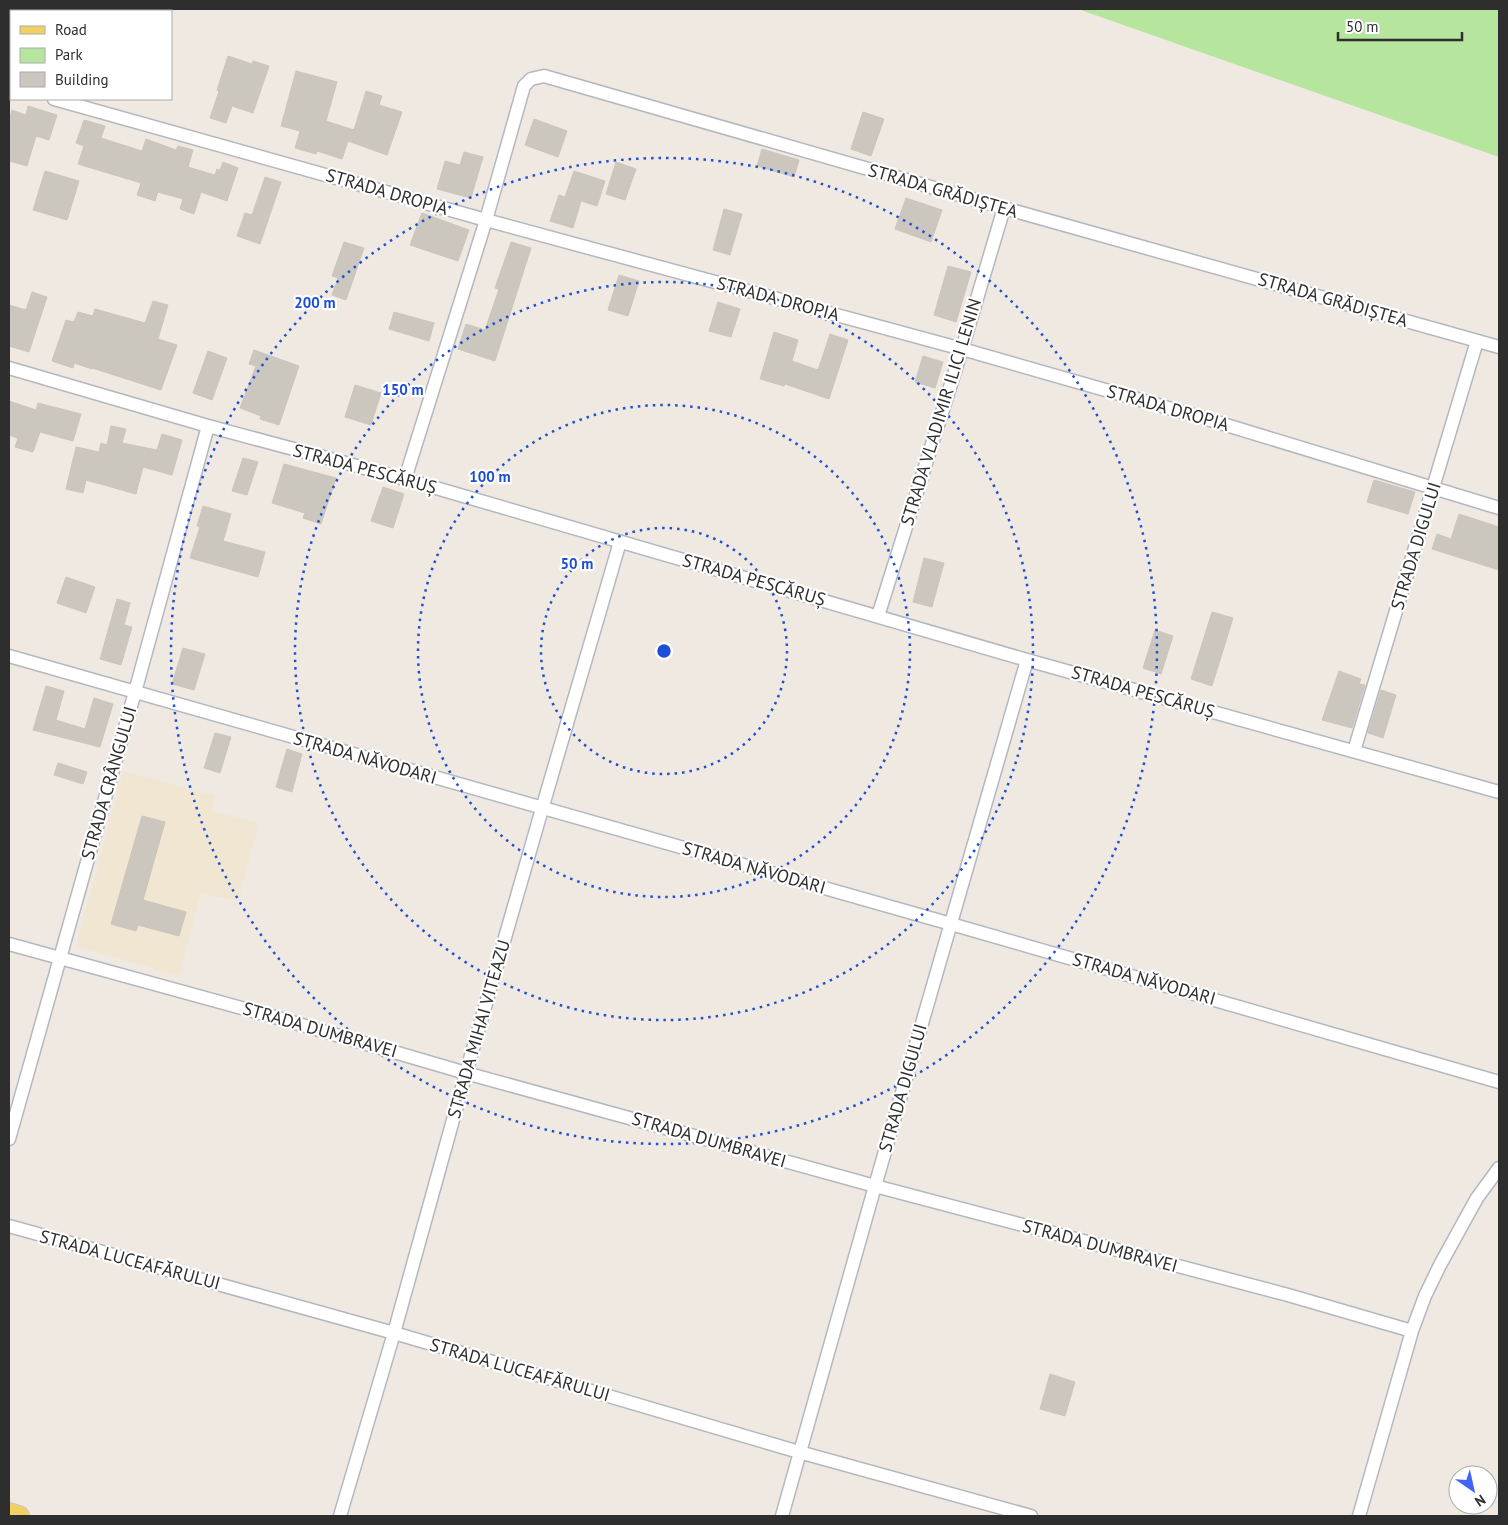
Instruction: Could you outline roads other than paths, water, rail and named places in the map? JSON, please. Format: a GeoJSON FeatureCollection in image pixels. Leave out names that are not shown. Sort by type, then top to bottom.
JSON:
{"type":"FeatureCollection","features":[{"type":"Feature","properties":{"kind":"main road"},"geometry":{"type":"LineString","coordinates":[[9,1513],[19,1516]]}},
{"type":"Feature","properties":{"kind":"street","name":"STRADA GRĂDIȘTEA"},"geometry":{"type":"LineString","coordinates":[[486,220],[524,86],[531,79],[544,76],[1004,208],[1499,346]]}},
{"type":"Feature","properties":{"kind":"street","name":"STRADA DROPIA"},"geometry":{"type":"LineString","coordinates":[[58,100],[486,220],[962,349],[1200,417],[1499,508]]}},
{"type":"Feature","properties":{"kind":"street","name":"STRADA VLADIMIR ILICI LENIN"},"geometry":{"type":"LineString","coordinates":[[878,616],[1004,208]]}},
{"type":"Feature","properties":{"kind":"street"},"geometry":{"type":"LineString","coordinates":[[405,480],[486,220]]}},
{"type":"Feature","properties":{"kind":"street","name":"STRADA DIGULUI"},"geometry":{"type":"LineString","coordinates":[[1354,752],[1477,341]]}},
{"type":"Feature","properties":{"kind":"street","name":"STRADA PESCĂRUȘ"},"geometry":{"type":"LineString","coordinates":[[9,368],[208,426],[405,480],[1027,660],[1499,792]]}},
{"type":"Feature","properties":{"kind":"street","name":"STRADA CRÂNGULUI"},"geometry":{"type":"LineString","coordinates":[[9,1139],[208,426]]}},
{"type":"Feature","properties":{"kind":"street","name":"STRADA MIHAI VITEAZU"},"geometry":{"type":"LineString","coordinates":[[340,1516],[394,1333],[466,1072],[620,542]]}},
{"type":"Feature","properties":{"kind":"street","name":"STRADA NĂVODARI"},"geometry":{"type":"LineString","coordinates":[[9,656],[1499,1082]]}},
{"type":"Feature","properties":{"kind":"street","name":"STRADA DIGULUI"},"geometry":{"type":"LineString","coordinates":[[782,1516],[1027,660]]}},
{"type":"Feature","properties":{"kind":"street","name":"STRADA DUMBRAVEI"},"geometry":{"type":"LineString","coordinates":[[9,944],[875,1186],[1279,1292],[1412,1331]]}},
{"type":"Feature","properties":{"kind":"street"},"geometry":{"type":"LineString","coordinates":[[1358,1516],[1412,1331],[1425,1296],[1477,1198],[1499,1168]]}},
{"type":"Feature","properties":{"kind":"street","name":"STRADA LUCEAFĂRULUI"},"geometry":{"type":"LineString","coordinates":[[9,1226],[394,1333],[799,1452],[1031,1516]]}}]}
